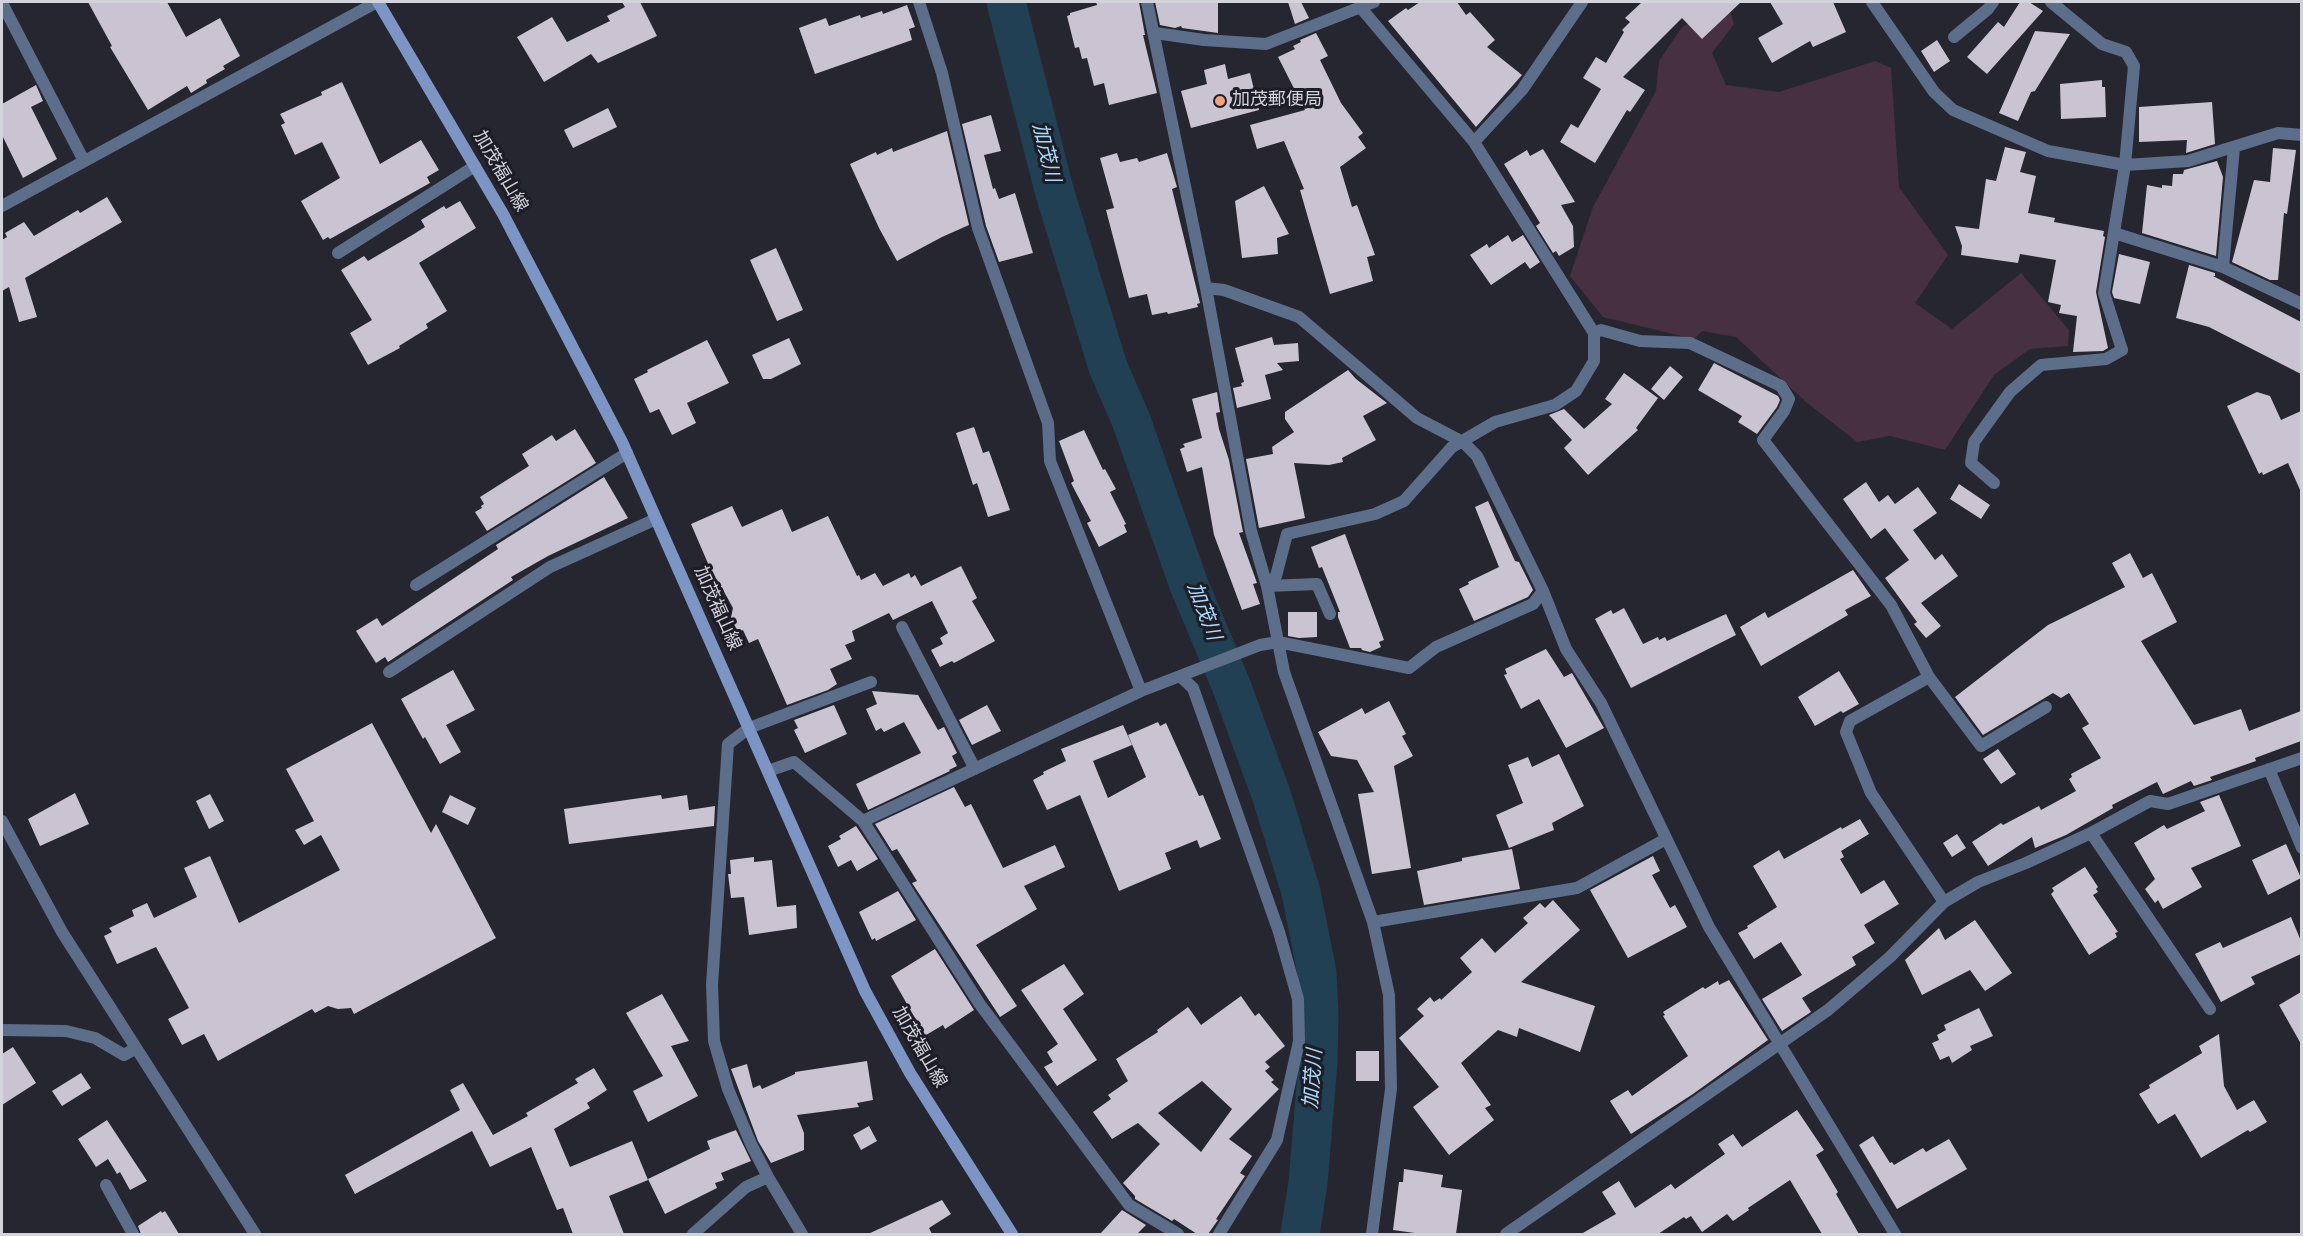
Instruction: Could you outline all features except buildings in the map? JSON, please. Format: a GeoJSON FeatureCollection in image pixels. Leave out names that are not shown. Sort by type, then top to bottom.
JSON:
{"type":"FeatureCollection","features":[{"type":"Feature","properties":{"kind":"main road","name":"加茂福山線"},"geometry":{"type":"LineString","coordinates":[[377,2],[503,214],[627,453],[865,991],[910,1073],[1012,1234]]}},
{"type":"Feature","properties":{"kind":"street"},"geometry":{"type":"LineString","coordinates":[[2,206],[377,2]]}},
{"type":"Feature","properties":{"kind":"street"},"geometry":{"type":"LineString","coordinates":[[919,2],[942,73],[978,228],[1048,423],[1050,461],[1141,691]]}},
{"type":"Feature","properties":{"kind":"street"},"geometry":{"type":"LineString","coordinates":[[1147,2],[1206,288],[1251,531],[1266,586],[1284,672],[1373,922],[1389,995],[1391,1089],[1372,1234]]}},
{"type":"Feature","properties":{"kind":"street"},"geometry":{"type":"LineString","coordinates":[[1155,33],[1204,40],[1266,44],[1374,2]]}},
{"type":"Feature","properties":{"kind":"street"},"geometry":{"type":"LineString","coordinates":[[1473,142],[1522,90],[1582,2]]}},
{"type":"Feature","properties":{"kind":"street"},"geometry":{"type":"LineString","coordinates":[[1872,2],[1934,92],[1953,110],[2048,152],[2125,165],[2188,162],[2278,133],[2301,135]]}},
{"type":"Feature","properties":{"kind":"street"},"geometry":{"type":"LineString","coordinates":[[1954,37],[1994,2]]}},
{"type":"Feature","properties":{"kind":"street"},"geometry":{"type":"LineString","coordinates":[[1994,483],[1971,463],[1974,442],[2010,392],[2041,365],[2106,359],[2122,350],[2104,293],[2125,165],[2134,66],[2126,52],[2102,44],[2051,2]]}},
{"type":"Feature","properties":{"kind":"street"},"geometry":{"type":"LineString","coordinates":[[2,3],[84,161]]}},
{"type":"Feature","properties":{"kind":"street"},"geometry":{"type":"LineString","coordinates":[[1266,586],[1276,576],[1287,534],[1375,514],[1404,501],[1452,447],[1495,422],[1555,405],[1576,391],[1594,361],[1594,333],[1473,142],[1361,8]]}},
{"type":"Feature","properties":{"kind":"street"},"geometry":{"type":"LineString","coordinates":[[2223,267],[2234,148]]}},
{"type":"Feature","properties":{"kind":"street"},"geometry":{"type":"LineString","coordinates":[[338,253],[475,166]]}},
{"type":"Feature","properties":{"kind":"street"},"geometry":{"type":"LineString","coordinates":[[2114,233],[2223,267],[2301,304]]}},
{"type":"Feature","properties":{"kind":"street"},"geometry":{"type":"LineString","coordinates":[[1206,288],[1224,290],[1299,317],[1418,418],[1463,441],[1477,456],[1543,591],[1566,649],[1601,704],[1708,927],[1782,1044],[1895,1234]]}},
{"type":"Feature","properties":{"kind":"street"},"geometry":{"type":"LineString","coordinates":[[1594,333],[1601,330],[1640,341],[1690,343],[1781,386],[1789,399],[1784,411],[1763,440],[1891,605],[1929,677],[1981,746],[2046,707]]}},
{"type":"Feature","properties":{"kind":"street"},"geometry":{"type":"LineString","coordinates":[[416,585],[627,453]]}},
{"type":"Feature","properties":{"kind":"street"},"geometry":{"type":"LineString","coordinates":[[389,672],[550,567],[656,519]]}},
{"type":"Feature","properties":{"kind":"street"},"geometry":{"type":"LineString","coordinates":[[1266,586],[1317,584],[1330,614]]}},
{"type":"Feature","properties":{"kind":"street"},"geometry":{"type":"LineString","coordinates":[[863,820],[1141,691],[1260,645],[1278,642],[1410,668],[1436,647],[1533,604],[1543,591]]}},
{"type":"Feature","properties":{"kind":"street"},"geometry":{"type":"LineString","coordinates":[[902,627],[975,769]]}},
{"type":"Feature","properties":{"kind":"street"},"geometry":{"type":"LineString","coordinates":[[1184,674],[1193,688],[1279,932],[1298,999],[1299,1041],[1277,1140],[1219,1234]]}},
{"type":"Feature","properties":{"kind":"street"},"geometry":{"type":"LineString","coordinates":[[1929,677],[1850,721],[1846,732],[1871,793],[1944,902]]}},
{"type":"Feature","properties":{"kind":"street"},"geometry":{"type":"LineString","coordinates":[[802,1234],[768,1177],[728,1089],[714,1041],[712,985],[728,744],[749,728],[871,682]]}},
{"type":"Feature","properties":{"kind":"street"},"geometry":{"type":"LineString","coordinates":[[1506,1234],[1828,1010],[1890,957],[1944,902],[1978,882],[2091,833],[2150,801],[2168,804],[2301,758]]}},
{"type":"Feature","properties":{"kind":"street"},"geometry":{"type":"LineString","coordinates":[[768,771],[794,762],[863,820],[979,1003],[1129,1205],[1178,1234]]}},
{"type":"Feature","properties":{"kind":"street"},"geometry":{"type":"LineString","coordinates":[[2269,769],[2301,848]]}},
{"type":"Feature","properties":{"kind":"street"},"geometry":{"type":"LineString","coordinates":[[2,821],[62,932],[255,1234]]}},
{"type":"Feature","properties":{"kind":"street"},"geometry":{"type":"LineString","coordinates":[[2091,833],[2210,1009]]}},
{"type":"Feature","properties":{"kind":"street"},"geometry":{"type":"LineString","coordinates":[[1373,922],[1577,888],[1666,839]]}},
{"type":"Feature","properties":{"kind":"street"},"geometry":{"type":"LineString","coordinates":[[2,1030],[66,1031],[95,1038],[124,1055],[136,1048]]}},
{"type":"Feature","properties":{"kind":"street"},"geometry":{"type":"LineString","coordinates":[[693,1234],[746,1187],[768,1177]]}},
{"type":"Feature","properties":{"kind":"street"},"geometry":{"type":"LineString","coordinates":[[106,1185],[134,1234]]}},
{"type":"Feature","properties":{"kind":"shaded area"},"geometry":{"type":"Polygon","coordinates":[[[1728,4],[1734,24],[1712,53],[1726,85],[1779,92],[1875,61],[1891,68],[1899,187],[1948,255],[1915,303],[1952,329],[2021,273],[2069,330],[2068,346],[2030,349],[1994,375],[1945,450],[1890,436],[1857,442],[1806,402],[1736,337],[1702,331],[1694,339],[1603,317],[1570,276],[1593,207],[1656,91],[1659,61],[1682,27],[1728,4]]]}},
{"type":"Feature","properties":{"kind":"waterway","name":"加茂川"},"geometry":{"type":"LineString","coordinates":[[1006,2],[1054,190],[1108,367],[1131,420],[1189,585],[1231,685],[1272,797],[1301,892],[1317,973],[1319,1015],[1318,1062],[1308,1183],[1300,1234]]}},
{"type":"Feature","properties":{"kind":"place","name":"加茂郵便局"},"geometry":{"type":"Point","coordinates":[1220,101]}}]}
